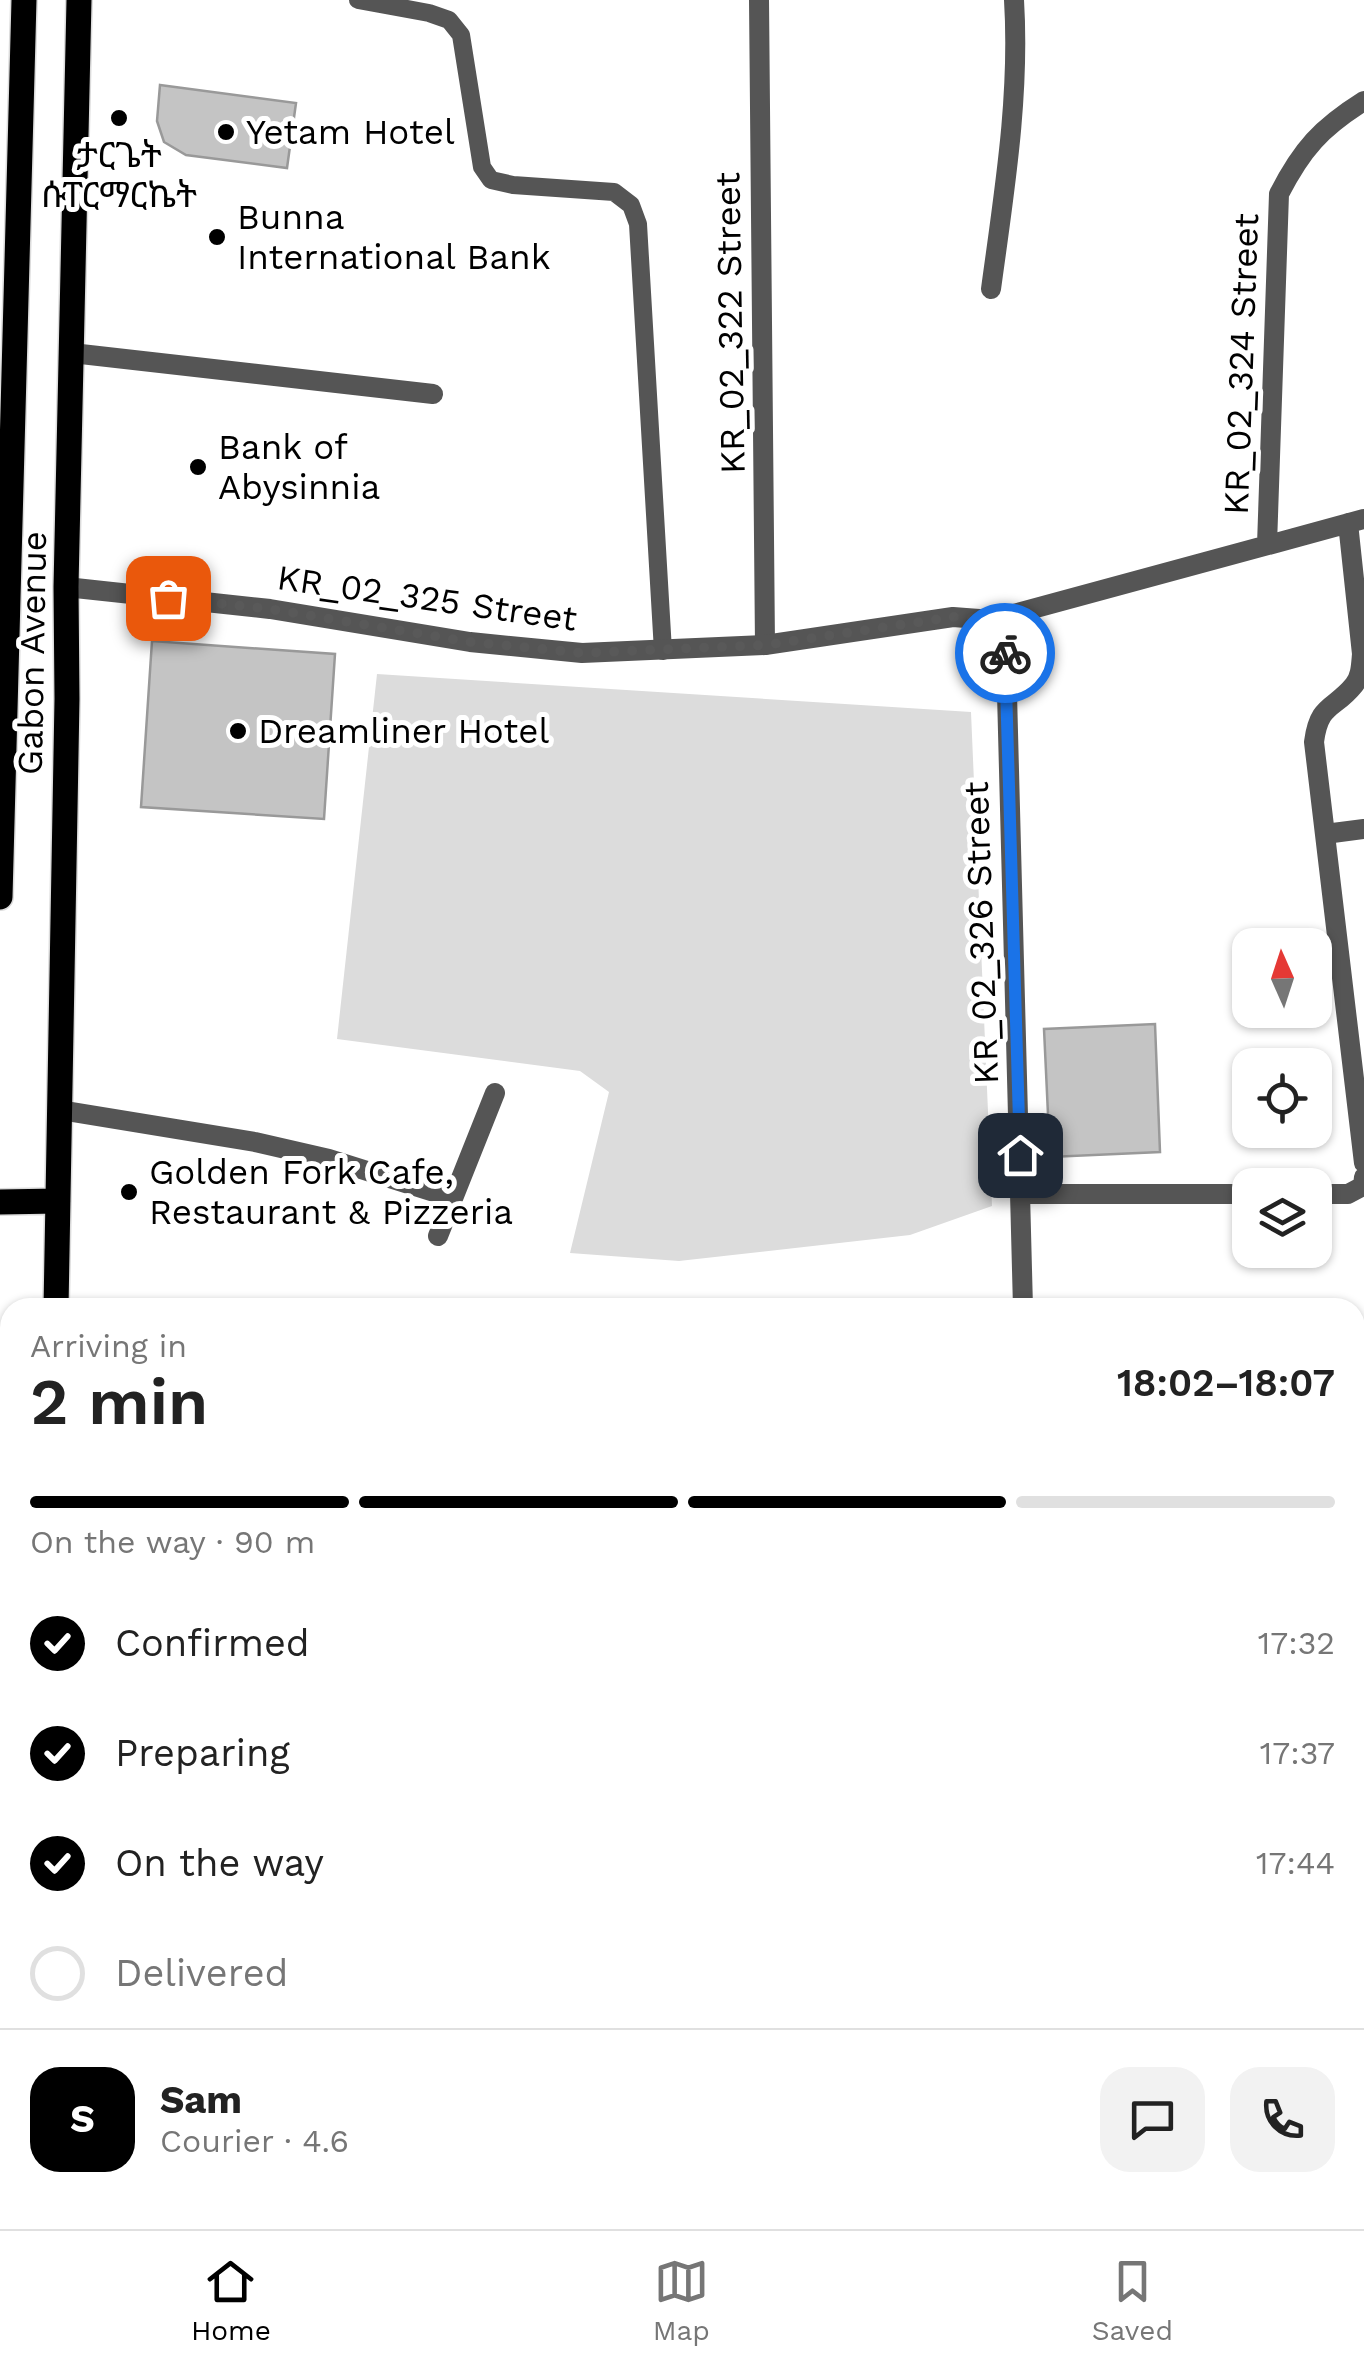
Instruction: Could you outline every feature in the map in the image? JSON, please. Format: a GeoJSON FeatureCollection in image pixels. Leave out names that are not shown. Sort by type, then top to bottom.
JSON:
{"type":"FeatureCollection","features":[{"type":"Feature","properties":{"kind":"main road","name":"Gabon Avenue"},"geometry":{"type":"LineString","coordinates":[[0,897],[11,106],[24,0]]}},
{"type":"Feature","properties":{"kind":"main road","name":"Gabon Avenue"},"geometry":{"type":"LineString","coordinates":[[56,1298],[79,0]]}},
{"type":"Feature","properties":{"kind":"main road"},"geometry":{"type":"LineString","coordinates":[[0,1202],[58,1202]]}},
{"type":"Feature","properties":{"kind":"street","name":"KR_02_322 Street"},"geometry":{"type":"LineString","coordinates":[[759,0],[766,645]]}},
{"type":"Feature","properties":{"kind":"street"},"geometry":{"type":"LineString","coordinates":[[991,289],[1013,122],[1017,50],[1014,0]]}},
{"type":"Feature","properties":{"kind":"street","name":"KR_02_324 Street"},"geometry":{"type":"LineString","coordinates":[[1266,545],[1280,194],[1294,166],[1314,140],[1364,101]]}},
{"type":"Feature","properties":{"kind":"street"},"geometry":{"type":"LineString","coordinates":[[72,353],[433,394]]}},
{"type":"Feature","properties":{"kind":"street"},"geometry":{"type":"LineString","coordinates":[[1356,521],[1360,672],[1353,686],[1326,709],[1316,724],[1314,742],[1364,1163]]}},
{"type":"Feature","properties":{"kind":"street","name":"KR_02_325 Street"},"geometry":{"type":"LineString","coordinates":[[66,587],[270,609],[470,642],[582,653],[663,651],[766,645],[953,617],[992,620],[1356,521]]}},
{"type":"Feature","properties":{"kind":"street","name":"KR_02_326 Street"},"geometry":{"type":"LineString","coordinates":[[992,620],[1006,655],[1023,1298]]}},
{"type":"Feature","properties":{"kind":"street"},"geometry":{"type":"LineString","coordinates":[[1325,834],[1364,829]]}},
{"type":"Feature","properties":{"kind":"street"},"geometry":{"type":"LineString","coordinates":[[438,1236],[494,1093]]}},
{"type":"Feature","properties":{"kind":"street"},"geometry":{"type":"LineString","coordinates":[[60,1110],[255,1142],[329,1159],[453,1198]]}},
{"type":"Feature","properties":{"kind":"street"},"geometry":{"type":"LineString","coordinates":[[1332,1194],[1348,1194],[1363,1186],[1364,1177]]}},
{"type":"Feature","properties":{"kind":"street"},"geometry":{"type":"LineString","coordinates":[[1021,1194],[1232,1194]]}},
{"type":"Feature","properties":{"kind":"lane"},"geometry":{"type":"LineString","coordinates":[[358,0],[429,13],[449,20],[461,35],[482,167],[492,180],[513,186],[614,192],[631,204],[638,224],[663,651]]}},
{"type":"Feature","properties":{"kind":"shaded area"},"geometry":{"type":"Polygon","coordinates":[[[377,674],[971,712],[992,1206],[910,1235],[679,1261],[570,1253],[609,1092],[580,1071],[337,1039],[377,674]]]}},
{"type":"Feature","properties":{"kind":"building","name":"Yetam Hotel"},"geometry":{"type":"Polygon","coordinates":[[[160,85],[296,103],[287,168],[186,155],[164,142],[157,121],[160,85]]]}},
{"type":"Feature","properties":{"kind":"building","name":"Dreamliner Hotel"},"geometry":{"type":"Polygon","coordinates":[[[152,641],[335,654],[324,819],[141,807],[152,641]]]}},
{"type":"Feature","properties":{"kind":"building"},"geometry":{"type":"Polygon","coordinates":[[[1155,1024],[1160,1152],[1050,1157],[1044,1029],[1155,1024]]]}},
{"type":"Feature","properties":{"kind":"way so far"},"geometry":{"type":"LineString","coordinates":[[168,598],[270,609],[470,642],[582,653],[766,645],[953,617],[992,620],[1005,653]]}},
{"type":"Feature","properties":{"kind":"place","name":"ታርጌት ሱፐርማርኬት"},"geometry":{"type":"Point","coordinates":[119,118]}},
{"type":"Feature","properties":{"kind":"place","name":"Yetam Hotel"},"geometry":{"type":"Point","coordinates":[226,132]}},
{"type":"Feature","properties":{"kind":"place","name":"Bunna International Bank"},"geometry":{"type":"Point","coordinates":[217,237]}},
{"type":"Feature","properties":{"kind":"place","name":"Bank of Abysinnia"},"geometry":{"type":"Point","coordinates":[198,467]}},
{"type":"Feature","properties":{"kind":"place","name":"Dreamliner Hotel"},"geometry":{"type":"Point","coordinates":[238,731]}},
{"type":"Feature","properties":{"kind":"place","name":"Golden Fork Cafe, Restaurant & Pizzeria"},"geometry":{"type":"Point","coordinates":[129,1192]}},
{"type":"Feature","properties":{"kind":"route"},"geometry":{"type":"LineString","coordinates":[[1005,653],[1020,1155]]}}]}
